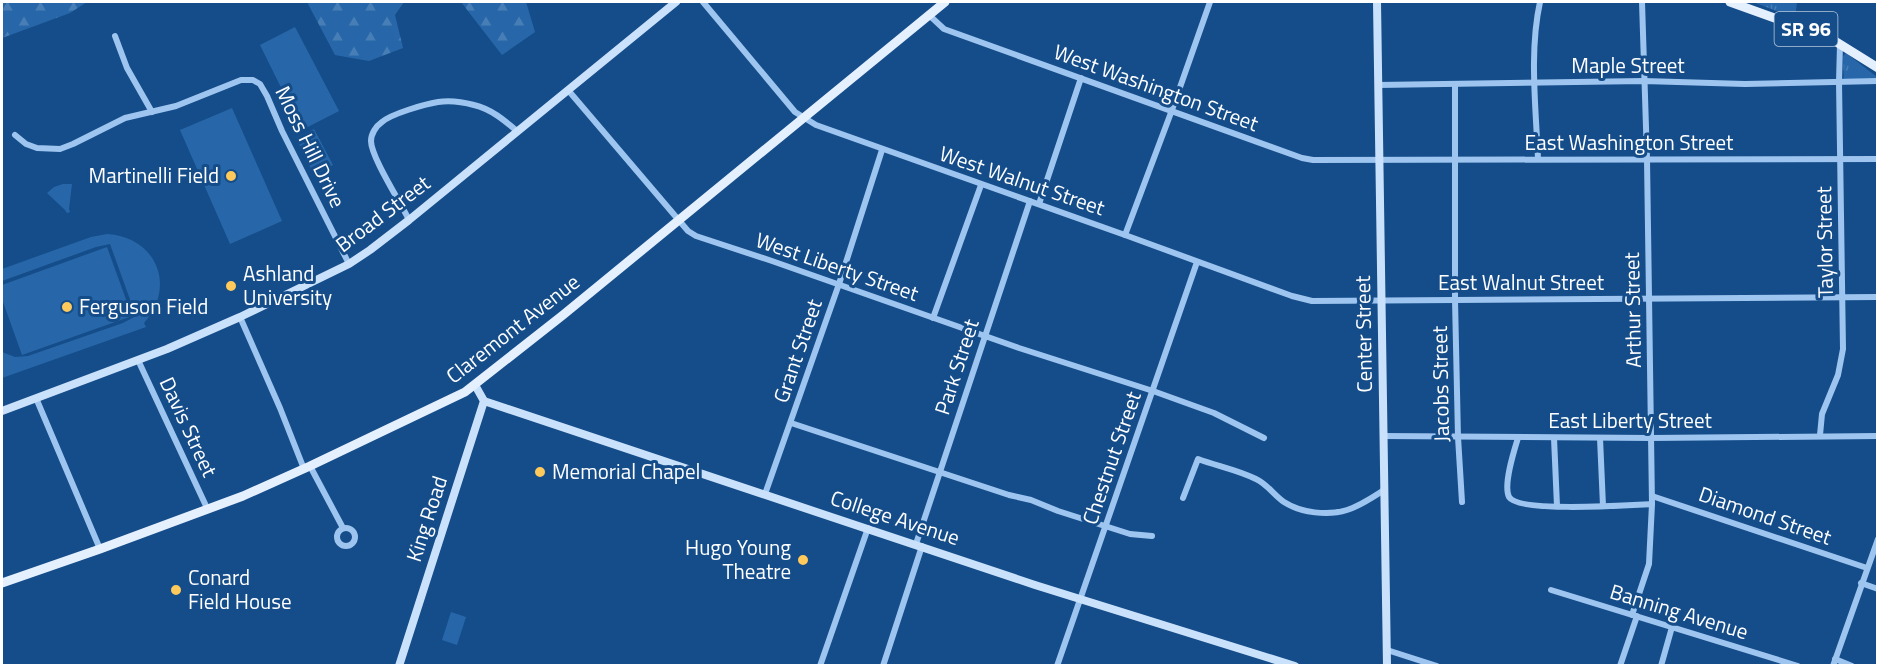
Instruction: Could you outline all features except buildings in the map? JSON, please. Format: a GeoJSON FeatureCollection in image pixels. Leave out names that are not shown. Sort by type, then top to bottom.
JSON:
{"type":"FeatureCollection","features":[{"type":"Feature","properties":{"kind":"main road","name":"Claremont Avenue"},"geometry":{"type":"LineString","coordinates":[[2,583],[243,496],[454,398],[475,385],[945,2]]}},
{"type":"Feature","properties":{"kind":"main road","name":"SR 96"},"geometry":{"type":"LineString","coordinates":[[1730,2],[1812,30],[1840,43],[1878,68]]}},
{"type":"Feature","properties":{"kind":"street","name":"Broad Street"},"geometry":{"type":"LineString","coordinates":[[2,411],[189,340],[349,264],[409,220],[676,2]]}},
{"type":"Feature","properties":{"kind":"street","name":"West Walnut Street"},"geometry":{"type":"LineString","coordinates":[[703,2],[795,112],[824,129],[1292,296],[1312,301],[1381,301]]}},
{"type":"Feature","properties":{"kind":"street"},"geometry":{"type":"LineString","coordinates":[[1125,235],[1210,2]]}},
{"type":"Feature","properties":{"kind":"street","name":"Center Street"},"geometry":{"type":"LineString","coordinates":[[1377,2],[1387,666]]}},
{"type":"Feature","properties":{"kind":"street"},"geometry":{"type":"LineString","coordinates":[[1538,159],[1536,33],[1540,2]]}},
{"type":"Feature","properties":{"kind":"street","name":"Arthur Street"},"geometry":{"type":"LineString","coordinates":[[1620,666],[1648,564],[1652,504],[1647,159],[1642,2]]}},
{"type":"Feature","properties":{"kind":"street","name":"West Washington Street"},"geometry":{"type":"LineString","coordinates":[[929,15],[944,29],[1302,158],[1313,160],[1380,159]]}},
{"type":"Feature","properties":{"kind":"street"},"geometry":{"type":"LineString","coordinates":[[115,36],[127,68],[152,112]]}},
{"type":"Feature","properties":{"kind":"street","name":"Taylor Street"},"geometry":{"type":"LineString","coordinates":[[1820,435],[1822,414],[1842,361],[1840,43]]}},
{"type":"Feature","properties":{"kind":"street"},"geometry":{"type":"LineString","coordinates":[[1039,204],[1081,78]]}},
{"type":"Feature","properties":{"kind":"street","name":"Moss Hill Drive"},"geometry":{"type":"LineString","coordinates":[[15,135],[26,144],[38,148],[60,149],[125,118],[176,106],[241,80],[250,79],[257,82],[267,96],[349,264]]}},
{"type":"Feature","properties":{"kind":"street","name":"Maple Street"},"geometry":{"type":"LineString","coordinates":[[1378,85],[1644,81],[1745,84],[1878,81]]}},
{"type":"Feature","properties":{"kind":"street","name":"Jacobs Street"},"geometry":{"type":"LineString","coordinates":[[1455,84],[1455,300],[1462,502]]}},
{"type":"Feature","properties":{"kind":"street","name":"West Liberty Street"},"geometry":{"type":"LineString","coordinates":[[568,90],[688,231],[696,236],[985,336],[1153,391],[1214,413],[1264,438]]}},
{"type":"Feature","properties":{"kind":"street"},"geometry":{"type":"LineString","coordinates":[[409,220],[372,151],[372,135],[382,122],[392,116],[438,102],[454,101],[489,110],[504,119],[517,131]]}},
{"type":"Feature","properties":{"kind":"street","name":"Grant Street"},"geometry":{"type":"LineString","coordinates":[[765,494],[839,284],[882,150]]}},
{"type":"Feature","properties":{"kind":"street","name":"East Washington Street"},"geometry":{"type":"LineString","coordinates":[[1380,159],[1878,159]]}},
{"type":"Feature","properties":{"kind":"street"},"geometry":{"type":"LineString","coordinates":[[933,318],[981,185]]}},
{"type":"Feature","properties":{"kind":"street","name":"Park Street"},"geometry":{"type":"LineString","coordinates":[[883,666],[940,472],[1030,201]]}},
{"type":"Feature","properties":{"kind":"street","name":"Chestnut Street"},"geometry":{"type":"LineString","coordinates":[[1057,666],[1197,262]]}},
{"type":"Feature","properties":{"kind":"street","name":"East Walnut Street"},"geometry":{"type":"LineString","coordinates":[[1381,301],[1878,297]]}},
{"type":"Feature","properties":{"kind":"street"},"geometry":{"type":"LineString","coordinates":[[240,317],[307,467],[343,528]]}},
{"type":"Feature","properties":{"kind":"street","name":"Davis Street"},"geometry":{"type":"LineString","coordinates":[[138,360],[182,450],[207,508]]}},
{"type":"Feature","properties":{"kind":"street"},"geometry":{"type":"LineString","coordinates":[[475,385],[484,401]]}},
{"type":"Feature","properties":{"kind":"street"},"geometry":{"type":"LineString","coordinates":[[36,398],[100,549]]}},
{"type":"Feature","properties":{"kind":"street","name":"College Avenue"},"geometry":{"type":"LineString","coordinates":[[484,401],[1079,598],[1295,666]]}},
{"type":"Feature","properties":{"kind":"street","name":"King Road"},"geometry":{"type":"LineString","coordinates":[[399,666],[484,401]]}},
{"type":"Feature","properties":{"kind":"street"},"geometry":{"type":"LineString","coordinates":[[791,423],[1136,536],[1152,536]]}},
{"type":"Feature","properties":{"kind":"street","name":"East Liberty Street"},"geometry":{"type":"LineString","coordinates":[[1383,436],[1651,438],[1878,436]]}},
{"type":"Feature","properties":{"kind":"street"},"geometry":{"type":"LineString","coordinates":[[1518,438],[1507,489],[1510,499],[1515,502],[1524,505],[1557,506],[1652,504]]}},
{"type":"Feature","properties":{"kind":"street"},"geometry":{"type":"LineString","coordinates":[[1554,438],[1557,506]]}},
{"type":"Feature","properties":{"kind":"street"},"geometry":{"type":"LineString","coordinates":[[1600,438],[1603,506]]}},
{"type":"Feature","properties":{"kind":"street"},"geometry":{"type":"LineString","coordinates":[[1184,498],[1198,459],[1256,479],[1268,486],[1279,499],[1302,510],[1321,513],[1347,510],[1384,490]]}},
{"type":"Feature","properties":{"kind":"street","name":"Diamond Street"},"geometry":{"type":"LineString","coordinates":[[1652,496],[1867,568]]}},
{"type":"Feature","properties":{"kind":"street"},"geometry":{"type":"LineString","coordinates":[[820,666],[868,528]]}},
{"type":"Feature","properties":{"kind":"street"},"geometry":{"type":"LineString","coordinates":[[1852,666],[1834,662],[1878,539]]}},
{"type":"Feature","properties":{"kind":"street"},"geometry":{"type":"LineString","coordinates":[[1861,583],[1878,589]]}},
{"type":"Feature","properties":{"kind":"street","name":"Banning Avenue"},"geometry":{"type":"LineString","coordinates":[[1551,590],[1798,666]]}},
{"type":"Feature","properties":{"kind":"street"},"geometry":{"type":"LineString","coordinates":[[1661,666],[1672,627]]}},
{"type":"Feature","properties":{"kind":"street"},"geometry":{"type":"LineString","coordinates":[[1387,650],[1437,666]]}},
{"type":"Feature","properties":{"kind":"street"},"geometry":{"type":"LineString","coordinates":[[1260,666],[1261,655]]}},
{"type":"Feature","properties":{"kind":"green space"},"geometry":{"type":"Polygon","coordinates":[[[2,2],[87,2],[70,13],[2,38],[2,2]]]}},
{"type":"Feature","properties":{"kind":"green space"},"geometry":{"type":"Polygon","coordinates":[[[307,2],[409,2],[403,3],[395,15],[403,48],[369,61],[335,55],[307,2]]]}},
{"type":"Feature","properties":{"kind":"green space"},"geometry":{"type":"Polygon","coordinates":[[[461,2],[526,2],[535,32],[502,55],[461,2]]]}},
{"type":"Feature","properties":{"kind":"green space"},"geometry":{"type":"Polygon","coordinates":[[[1753,2],[1797,2],[1795,18],[1753,2]]]}},
{"type":"Feature","properties":{"kind":"green space"},"geometry":{"type":"Polygon","coordinates":[[[295,27],[339,111],[302,130],[260,45],[295,27]]]}},
{"type":"Feature","properties":{"kind":"green space"},"geometry":{"type":"Polygon","coordinates":[[[1846,53],[1877,77],[1877,82],[1844,83],[1843,56],[1846,53]]]}},
{"type":"Feature","properties":{"kind":"green space","name":"Martinelli Field"},"geometry":{"type":"Polygon","coordinates":[[[232,108],[282,221],[230,244],[180,130],[232,108]]]}},
{"type":"Feature","properties":{"kind":"green space"},"geometry":{"type":"Polygon","coordinates":[[[314,129],[333,165],[314,175],[296,138],[314,129]]]}},
{"type":"Feature","properties":{"kind":"green space"},"geometry":{"type":"Polygon","coordinates":[[[63,184],[72,184],[70,212],[67,213],[47,193],[63,184]]]}},
{"type":"Feature","properties":{"kind":"green space"},"geometry":{"type":"Polygon","coordinates":[[[107,234],[124,237],[138,244],[149,254],[156,266],[160,279],[159,294],[154,309],[144,323],[146,327],[2,378],[2,352],[15,357],[28,356],[123,323],[136,316],[110,244],[2,281],[2,269],[91,237],[107,234]]]}},
{"type":"Feature","properties":{"kind":"green space","name":"Ferguson Field"},"geometry":{"type":"Polygon","coordinates":[[[107,247],[132,316],[22,355],[2,299],[2,285],[107,247]]]}},
{"type":"Feature","properties":{"kind":"green space"},"geometry":{"type":"Polygon","coordinates":[[[451,612],[466,617],[457,645],[442,640],[451,612]]]}},
{"type":"Feature","properties":{"kind":"place","name":"Martinelli Field"},"geometry":{"type":"Point","coordinates":[231,176]}},
{"type":"Feature","properties":{"kind":"place","name":"Ashland University"},"geometry":{"type":"Point","coordinates":[231,286]}},
{"type":"Feature","properties":{"kind":"place","name":"Ferguson Field"},"geometry":{"type":"Point","coordinates":[67,307]}},
{"type":"Feature","properties":{"kind":"place","name":"Memorial Chapel"},"geometry":{"type":"Point","coordinates":[540,472]}},
{"type":"Feature","properties":{"kind":"place","name":"Hugo Young Theatre"},"geometry":{"type":"Point","coordinates":[803,560]}},
{"type":"Feature","properties":{"kind":"place","name":"Conard Field House"},"geometry":{"type":"Point","coordinates":[176,590]}}]}
